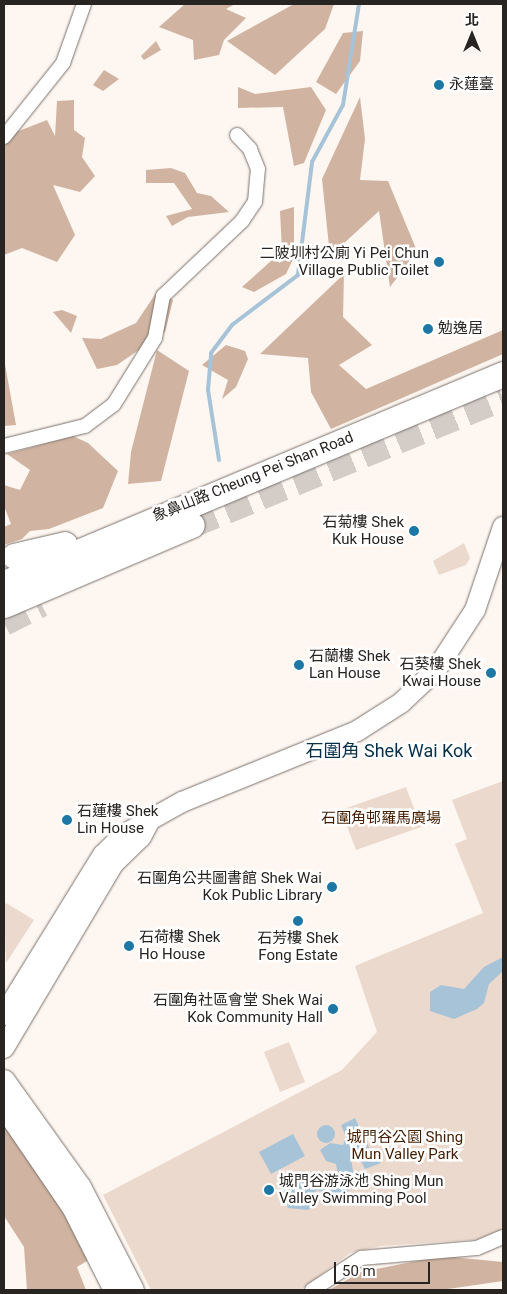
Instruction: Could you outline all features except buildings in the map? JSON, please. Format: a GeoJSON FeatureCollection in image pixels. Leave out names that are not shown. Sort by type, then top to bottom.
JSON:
{"type":"FeatureCollection","features":[{"type":"Feature","properties":{"kind":"highway","name":"象鼻山路 Cheung Pei Shan Road"},"geometry":{"type":"LineString","coordinates":[[4,605],[125,541],[503,374]]}},
{"type":"Feature","properties":{"kind":"highway","name":"象鼻山路 Cheung Pei Shan Road"},"geometry":{"type":"LineString","coordinates":[[4,583],[125,541],[192,525]]}},
{"type":"Feature","properties":{"kind":"highway"},"geometry":{"type":"LineString","coordinates":[[14,556],[125,541]]}},
{"type":"Feature","properties":{"kind":"highway"},"geometry":{"type":"LineString","coordinates":[[42,604],[125,541]]}},
{"type":"Feature","properties":{"kind":"main road"},"geometry":{"type":"LineString","coordinates":[[4,1080],[80,1187],[133,1290]]}},
{"type":"Feature","properties":{"kind":"main road"},"geometry":{"type":"LineString","coordinates":[[4,1106],[73,1207],[116,1290]]}},
{"type":"Feature","properties":{"kind":"street"},"geometry":{"type":"LineString","coordinates":[[4,137],[63,63],[84,4]]}},
{"type":"Feature","properties":{"kind":"street"},"geometry":{"type":"LineString","coordinates":[[4,446],[52,437],[100,418],[114,404],[155,338],[163,296],[242,221],[255,202],[258,169],[250,149],[237,135]]}},
{"type":"Feature","properties":{"kind":"street"},"geometry":{"type":"LineString","coordinates":[[4,1015],[103,855],[152,816],[333,743],[401,703],[458,641],[475,610],[503,527]]}},
{"type":"Feature","properties":{"kind":"street"},"geometry":{"type":"LineString","coordinates":[[4,1048],[114,863],[141,837],[152,816]]}},
{"type":"Feature","properties":{"kind":"street"},"geometry":{"type":"LineString","coordinates":[[312,1290],[362,1258],[486,1247],[503,1237]]}},
{"type":"Feature","properties":{"kind":"green space"},"geometry":{"type":"Polygon","coordinates":[[[464,543],[470,558],[466,565],[439,575],[433,561],[464,543]]]}},
{"type":"Feature","properties":{"kind":"green space","name":"城門谷公園 Shing Mun Valley Park"},"geometry":{"type":"Polygon","coordinates":[[[503,781],[503,1226],[499,1232],[485,1239],[381,1246],[350,1253],[301,1290],[151,1290],[103,1195],[342,1070],[377,1032],[355,966],[483,913],[455,844],[467,839],[452,800],[503,781]]]}},
{"type":"Feature","properties":{"kind":"green space","name":"石圍角邨羅馬廣場"},"geometry":{"type":"Polygon","coordinates":[[[406,787],[421,827],[356,850],[341,810],[406,787]]]}},
{"type":"Feature","properties":{"kind":"green space"},"geometry":{"type":"Polygon","coordinates":[[[6,903],[34,920],[6,963],[4,907],[6,903]]]}},
{"type":"Feature","properties":{"kind":"green space"},"geometry":{"type":"Polygon","coordinates":[[[289,1042],[305,1082],[280,1092],[264,1052],[289,1042]]]}},
{"type":"Feature","properties":{"kind":"shaded area"},"geometry":{"type":"Polygon","coordinates":[[[185,4],[235,4],[226,9],[246,18],[224,40],[219,55],[194,60],[193,40],[159,27],[185,4]]]}},
{"type":"Feature","properties":{"kind":"shaded area"},"geometry":{"type":"Polygon","coordinates":[[[294,4],[334,4],[325,29],[275,75],[227,41],[294,4]]]}},
{"type":"Feature","properties":{"kind":"shaded area"},"geometry":{"type":"Polygon","coordinates":[[[363,31],[360,61],[336,94],[316,82],[343,33],[363,31]]]}},
{"type":"Feature","properties":{"kind":"shaded area"},"geometry":{"type":"Polygon","coordinates":[[[156,41],[161,50],[144,60],[141,56],[156,41]]]}},
{"type":"Feature","properties":{"kind":"shaded area"},"geometry":{"type":"Polygon","coordinates":[[[104,70],[119,79],[103,91],[93,85],[104,70]]]}},
{"type":"Feature","properties":{"kind":"shaded area"},"geometry":{"type":"Polygon","coordinates":[[[238,87],[255,94],[311,87],[326,110],[304,163],[294,166],[283,107],[238,108],[238,87]]]}},
{"type":"Feature","properties":{"kind":"shaded area"},"geometry":{"type":"Polygon","coordinates":[[[360,97],[365,139],[360,180],[388,181],[417,251],[390,287],[379,211],[330,256],[322,179],[360,97]]]}},
{"type":"Feature","properties":{"kind":"shaded area"},"geometry":{"type":"Polygon","coordinates":[[[74,100],[74,130],[85,138],[82,157],[95,176],[80,192],[53,185],[75,235],[57,262],[22,248],[4,255],[4,146],[16,132],[47,120],[55,136],[57,101],[74,100]]]}},
{"type":"Feature","properties":{"kind":"shaded area"},"geometry":{"type":"Polygon","coordinates":[[[171,168],[185,173],[197,193],[211,196],[229,212],[188,217],[172,226],[166,216],[192,209],[174,183],[146,183],[146,170],[171,168]]]}},
{"type":"Feature","properties":{"kind":"shaded area"},"geometry":{"type":"Polygon","coordinates":[[[294,207],[294,257],[286,274],[254,292],[242,287],[282,251],[280,211],[294,207]]]}},
{"type":"Feature","properties":{"kind":"shaded area"},"geometry":{"type":"Polygon","coordinates":[[[344,274],[343,317],[372,345],[339,365],[366,389],[503,330],[503,354],[331,429],[311,392],[308,358],[260,354],[344,274]]]}},
{"type":"Feature","properties":{"kind":"shaded area"},"geometry":{"type":"Polygon","coordinates":[[[158,290],[173,300],[165,332],[117,365],[97,369],[82,338],[101,339],[136,323],[158,290]]]}},
{"type":"Feature","properties":{"kind":"shaded area"},"geometry":{"type":"Polygon","coordinates":[[[62,310],[77,316],[71,333],[53,312],[62,310]]]}},
{"type":"Feature","properties":{"kind":"shaded area"},"geometry":{"type":"Polygon","coordinates":[[[226,345],[245,351],[248,359],[236,387],[222,399],[228,380],[202,365],[226,345]]]}},
{"type":"Feature","properties":{"kind":"shaded area"},"geometry":{"type":"Polygon","coordinates":[[[157,350],[189,371],[161,481],[128,484],[131,452],[157,350]]]}},
{"type":"Feature","properties":{"kind":"shaded area"},"geometry":{"type":"Polygon","coordinates":[[[4,359],[16,425],[4,426],[4,359]]]}},
{"type":"Feature","properties":{"kind":"shaded area"},"geometry":{"type":"Polygon","coordinates":[[[73,436],[88,443],[118,471],[103,508],[49,529],[30,531],[22,539],[4,545],[4,527],[11,524],[4,506],[4,485],[20,490],[30,470],[7,454],[73,436]]]}},
{"type":"Feature","properties":{"kind":"shaded area"},"geometry":{"type":"Polygon","coordinates":[[[4,1111],[92,1258],[77,1267],[86,1290],[27,1290],[24,1247],[4,1216],[4,1111]]]}},
{"type":"Feature","properties":{"kind":"shaded area"},"geometry":{"type":"Polygon","coordinates":[[[442,1256],[503,1262],[503,1281],[441,1290],[329,1290],[361,1272],[442,1256]]]}},
{"type":"Feature","properties":{"kind":"water"},"geometry":{"type":"Polygon","coordinates":[[[503,957],[503,971],[489,984],[484,1003],[477,1009],[454,1019],[430,1011],[430,992],[441,985],[464,989],[484,967],[503,957]]]}},
{"type":"Feature","properties":{"kind":"water"},"geometry":{"type":"Polygon","coordinates":[[[355,1118],[375,1160],[381,1163],[365,1169],[359,1157],[351,1158],[354,1178],[348,1192],[336,1195],[316,1190],[315,1203],[308,1210],[288,1208],[282,1193],[290,1180],[301,1178],[312,1183],[338,1176],[336,1164],[326,1161],[320,1150],[330,1143],[343,1145],[346,1137],[341,1125],[355,1118]]]}},
{"type":"Feature","properties":{"kind":"water"},"geometry":{"type":"Polygon","coordinates":[[[326,1125],[332,1128],[335,1134],[332,1140],[326,1143],[320,1140],[317,1134],[320,1128],[326,1125]]]}},
{"type":"Feature","properties":{"kind":"water"},"geometry":{"type":"Polygon","coordinates":[[[293,1134],[305,1156],[271,1174],[259,1152],[293,1134]]]}},
{"type":"Feature","properties":{"kind":"waterway"},"geometry":{"type":"LineString","coordinates":[[219,460],[208,390],[211,353],[232,325],[298,275],[312,162],[343,105],[359,4]]}},
{"type":"Feature","properties":{"kind":"tunnel"},"geometry":{"type":"LineString","coordinates":[[192,525],[503,398]]}},
{"type":"Feature","properties":{"kind":"tunnel"},"geometry":{"type":"LineString","coordinates":[[4,623],[42,604]]}},
{"type":"Feature","properties":{"kind":"place","name":"永蓮臺"},"geometry":{"type":"Point","coordinates":[439,85]}},
{"type":"Feature","properties":{"kind":"place","name":"二陂圳村公廁 Yi Pei Chun Village Public Toilet"},"geometry":{"type":"Point","coordinates":[439,262]}},
{"type":"Feature","properties":{"kind":"place","name":"勉逸居"},"geometry":{"type":"Point","coordinates":[428,329]}},
{"type":"Feature","properties":{"kind":"place","name":"石菊樓 Shek Kuk House"},"geometry":{"type":"Point","coordinates":[414,531]}},
{"type":"Feature","properties":{"kind":"place","name":"石蘭樓 Shek Lan House"},"geometry":{"type":"Point","coordinates":[299,665]}},
{"type":"Feature","properties":{"kind":"place","name":"石葵樓 Shek Kwai House"},"geometry":{"type":"Point","coordinates":[491,673]}},
{"type":"Feature","properties":{"kind":"place","name":"石蓮樓 Shek Lin House"},"geometry":{"type":"Point","coordinates":[67,820]}},
{"type":"Feature","properties":{"kind":"place","name":"石圍角公共圖書館 Shek Wai Kok Public Library"},"geometry":{"type":"Point","coordinates":[332,887]}},
{"type":"Feature","properties":{"kind":"place","name":"石芳樓 Shek Fong Estate"},"geometry":{"type":"Point","coordinates":[298,921]}},
{"type":"Feature","properties":{"kind":"place","name":"石荷樓 Shek Ho House"},"geometry":{"type":"Point","coordinates":[129,946]}},
{"type":"Feature","properties":{"kind":"place","name":"石圍角社區會堂 Shek Wai Kok Community Hall"},"geometry":{"type":"Point","coordinates":[333,1009]}},
{"type":"Feature","properties":{"kind":"place","name":"城門谷游泳池 Shing Mun Valley Swimming Pool"},"geometry":{"type":"Point","coordinates":[269,1190]}},
{"type":"Feature","properties":{"kind":"district","name":"石圍角 Shek Wai Kok"},"geometry":{"type":"Point","coordinates":[389,751]}}]}
